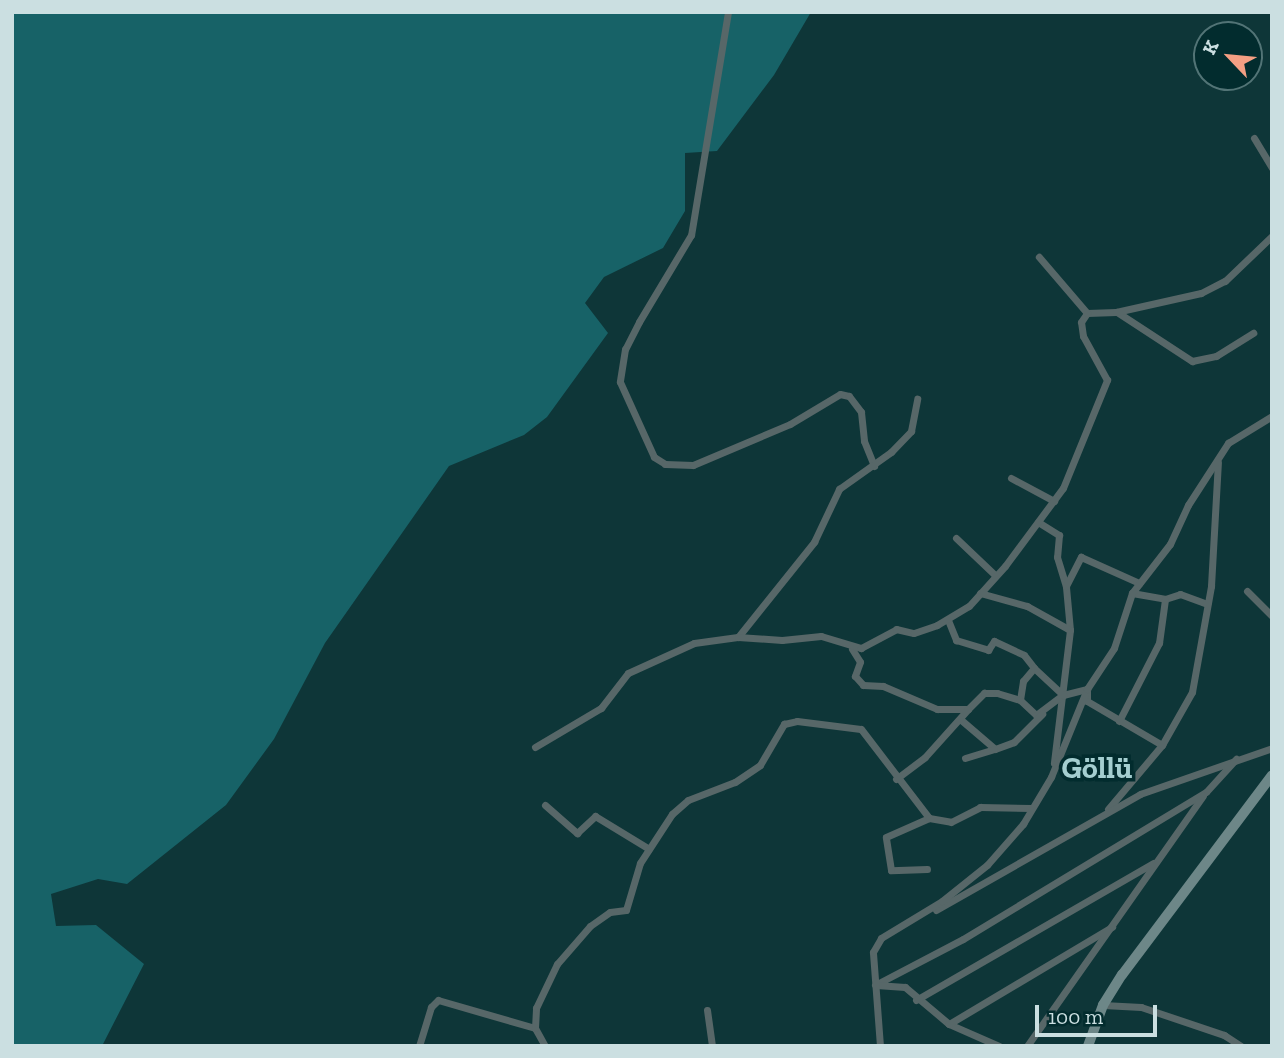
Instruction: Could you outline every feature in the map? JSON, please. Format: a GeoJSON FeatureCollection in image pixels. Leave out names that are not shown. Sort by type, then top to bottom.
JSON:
{"type":"FeatureCollection","features":[{"type":"Feature","properties":{"kind":"street"},"geometry":{"type":"LineString","coordinates":[[728,12],[691,235],[634,331],[621,363],[620,382],[654,457],[665,464],[693,465],[790,424],[840,394],[849,396],[861,412],[864,441],[874,466]]}},
{"type":"Feature","properties":{"kind":"street"},"geometry":{"type":"LineString","coordinates":[[1254,138],[1272,168]]}},
{"type":"Feature","properties":{"kind":"street"},"geometry":{"type":"LineString","coordinates":[[1087,313],[1116,312],[1201,293],[1225,281],[1272,236]]}},
{"type":"Feature","properties":{"kind":"street"},"geometry":{"type":"LineString","coordinates":[[1040,257],[1087,313]]}},
{"type":"Feature","properties":{"kind":"street"},"geometry":{"type":"LineString","coordinates":[[1116,312],[1192,360],[1216,356],[1253,333]]}},
{"type":"Feature","properties":{"kind":"street"},"geometry":{"type":"LineString","coordinates":[[852,649],[896,629],[914,634],[948,620],[980,593],[1054,500],[1107,380],[1083,336],[1082,322],[1087,313]]}},
{"type":"Feature","properties":{"kind":"street"},"geometry":{"type":"LineString","coordinates":[[738,637],[814,541],[839,489],[874,466],[911,431],[917,398]]}},
{"type":"Feature","properties":{"kind":"street"},"geometry":{"type":"LineString","coordinates":[[921,918],[988,864],[1023,824],[1051,777],[1087,689],[1114,648],[1132,593],[1170,544],[1188,505],[1228,443],[1272,416]]}},
{"type":"Feature","properties":{"kind":"street"},"geometry":{"type":"LineString","coordinates":[[1102,814],[1162,745],[1192,692],[1207,604],[1218,460]]}},
{"type":"Feature","properties":{"kind":"street"},"geometry":{"type":"LineString","coordinates":[[1011,478],[1054,500]]}},
{"type":"Feature","properties":{"kind":"street"},"geometry":{"type":"LineString","coordinates":[[1038,522],[1059,535],[1057,558],[1066,587],[1070,630],[1051,777]]}},
{"type":"Feature","properties":{"kind":"street"},"geometry":{"type":"LineString","coordinates":[[957,538],[995,575]]}},
{"type":"Feature","properties":{"kind":"street"},"geometry":{"type":"LineString","coordinates":[[1066,587],[1081,558],[1139,583]]}},
{"type":"Feature","properties":{"kind":"street"},"geometry":{"type":"LineString","coordinates":[[1247,591],[1272,616]]}},
{"type":"Feature","properties":{"kind":"street"},"geometry":{"type":"LineString","coordinates":[[980,593],[1027,606],[1070,630]]}},
{"type":"Feature","properties":{"kind":"street"},"geometry":{"type":"LineString","coordinates":[[1132,593],[1165,599],[1180,594],[1207,604]]}},
{"type":"Feature","properties":{"kind":"street"},"geometry":{"type":"LineString","coordinates":[[1119,721],[1158,643],[1165,599]]}},
{"type":"Feature","properties":{"kind":"street"},"geometry":{"type":"LineString","coordinates":[[948,620],[956,640],[988,650],[994,641],[1005,644],[1024,655],[1063,695]]}},
{"type":"Feature","properties":{"kind":"street"},"geometry":{"type":"LineString","coordinates":[[535,747],[601,708],[628,673],[694,643],[738,637],[782,640],[821,636],[852,649],[860,662],[855,676],[863,685],[883,686],[937,709],[968,709]]}},
{"type":"Feature","properties":{"kind":"street"},"geometry":{"type":"LineString","coordinates":[[1020,700],[1023,681],[1034,668]]}},
{"type":"Feature","properties":{"kind":"street"},"geometry":{"type":"LineString","coordinates":[[1087,689],[1087,701],[1162,745]]}},
{"type":"Feature","properties":{"kind":"street"},"geometry":{"type":"LineString","coordinates":[[965,758],[1014,742],[1063,695],[1087,689]]}},
{"type":"Feature","properties":{"kind":"street"},"geometry":{"type":"LineString","coordinates":[[896,779],[925,757],[984,693],[1020,700],[1036,715],[1042,713]]}},
{"type":"Feature","properties":{"kind":"street"},"geometry":{"type":"LineString","coordinates":[[960,719],[995,749]]}},
{"type":"Feature","properties":{"kind":"street"},"geometry":{"type":"LineString","coordinates":[[545,1046],[535,1028],[536,1008],[557,964],[590,926],[610,912],[626,910],[639,863],[688,800],[735,782],[760,765],[784,724],[797,720],[861,729],[896,779],[929,818]]}},
{"type":"Feature","properties":{"kind":"street"},"geometry":{"type":"LineString","coordinates":[[880,1046],[873,952],[881,938],[1140,794],[1272,748]]}},
{"type":"Feature","properties":{"kind":"street"},"geometry":{"type":"LineString","coordinates":[[1027,1046],[1206,792],[1236,759]]}},
{"type":"Feature","properties":{"kind":"street"},"geometry":{"type":"LineString","coordinates":[[1088,1046],[1102,1005],[1272,775]]}},
{"type":"Feature","properties":{"kind":"street"},"geometry":{"type":"LineString","coordinates":[[875,985],[986,926],[1206,792]]}},
{"type":"Feature","properties":{"kind":"street"},"geometry":{"type":"LineString","coordinates":[[545,805],[577,834],[595,816],[649,849]]}},
{"type":"Feature","properties":{"kind":"street"},"geometry":{"type":"LineString","coordinates":[[927,869],[891,870],[886,836],[929,818],[951,822],[979,807],[1031,808]]}},
{"type":"Feature","properties":{"kind":"street"},"geometry":{"type":"LineString","coordinates":[[916,1000],[1157,861]]}},
{"type":"Feature","properties":{"kind":"street"},"geometry":{"type":"LineString","coordinates":[[949,1024],[1113,927]]}},
{"type":"Feature","properties":{"kind":"street"},"geometry":{"type":"LineString","coordinates":[[875,985],[905,987],[916,1000],[949,1024],[999,1046]]}},
{"type":"Feature","properties":{"kind":"street"},"geometry":{"type":"LineString","coordinates":[[419,1046],[426,1018],[438,1000],[535,1028]]}},
{"type":"Feature","properties":{"kind":"street"},"geometry":{"type":"LineString","coordinates":[[1102,1005],[1154,1011],[1224,1035],[1241,1046]]}},
{"type":"Feature","properties":{"kind":"street"},"geometry":{"type":"LineString","coordinates":[[707,1010],[712,1046]]}},
{"type":"Feature","properties":{"kind":"shaded area"},"geometry":{"type":"Polygon","coordinates":[[[12,12],[811,12],[774,75],[717,151],[685,153],[685,211],[663,248],[604,277],[585,303],[608,333],[547,417],[524,435],[449,466],[325,643],[274,739],[226,805],[127,884],[98,879],[51,894],[56,926],[96,925],[144,964],[102,1046],[12,1046],[12,12]]]}},
{"type":"Feature","properties":{"kind":"district","name":"Göllü"},"geometry":{"type":"Point","coordinates":[1097,768]}}]}
